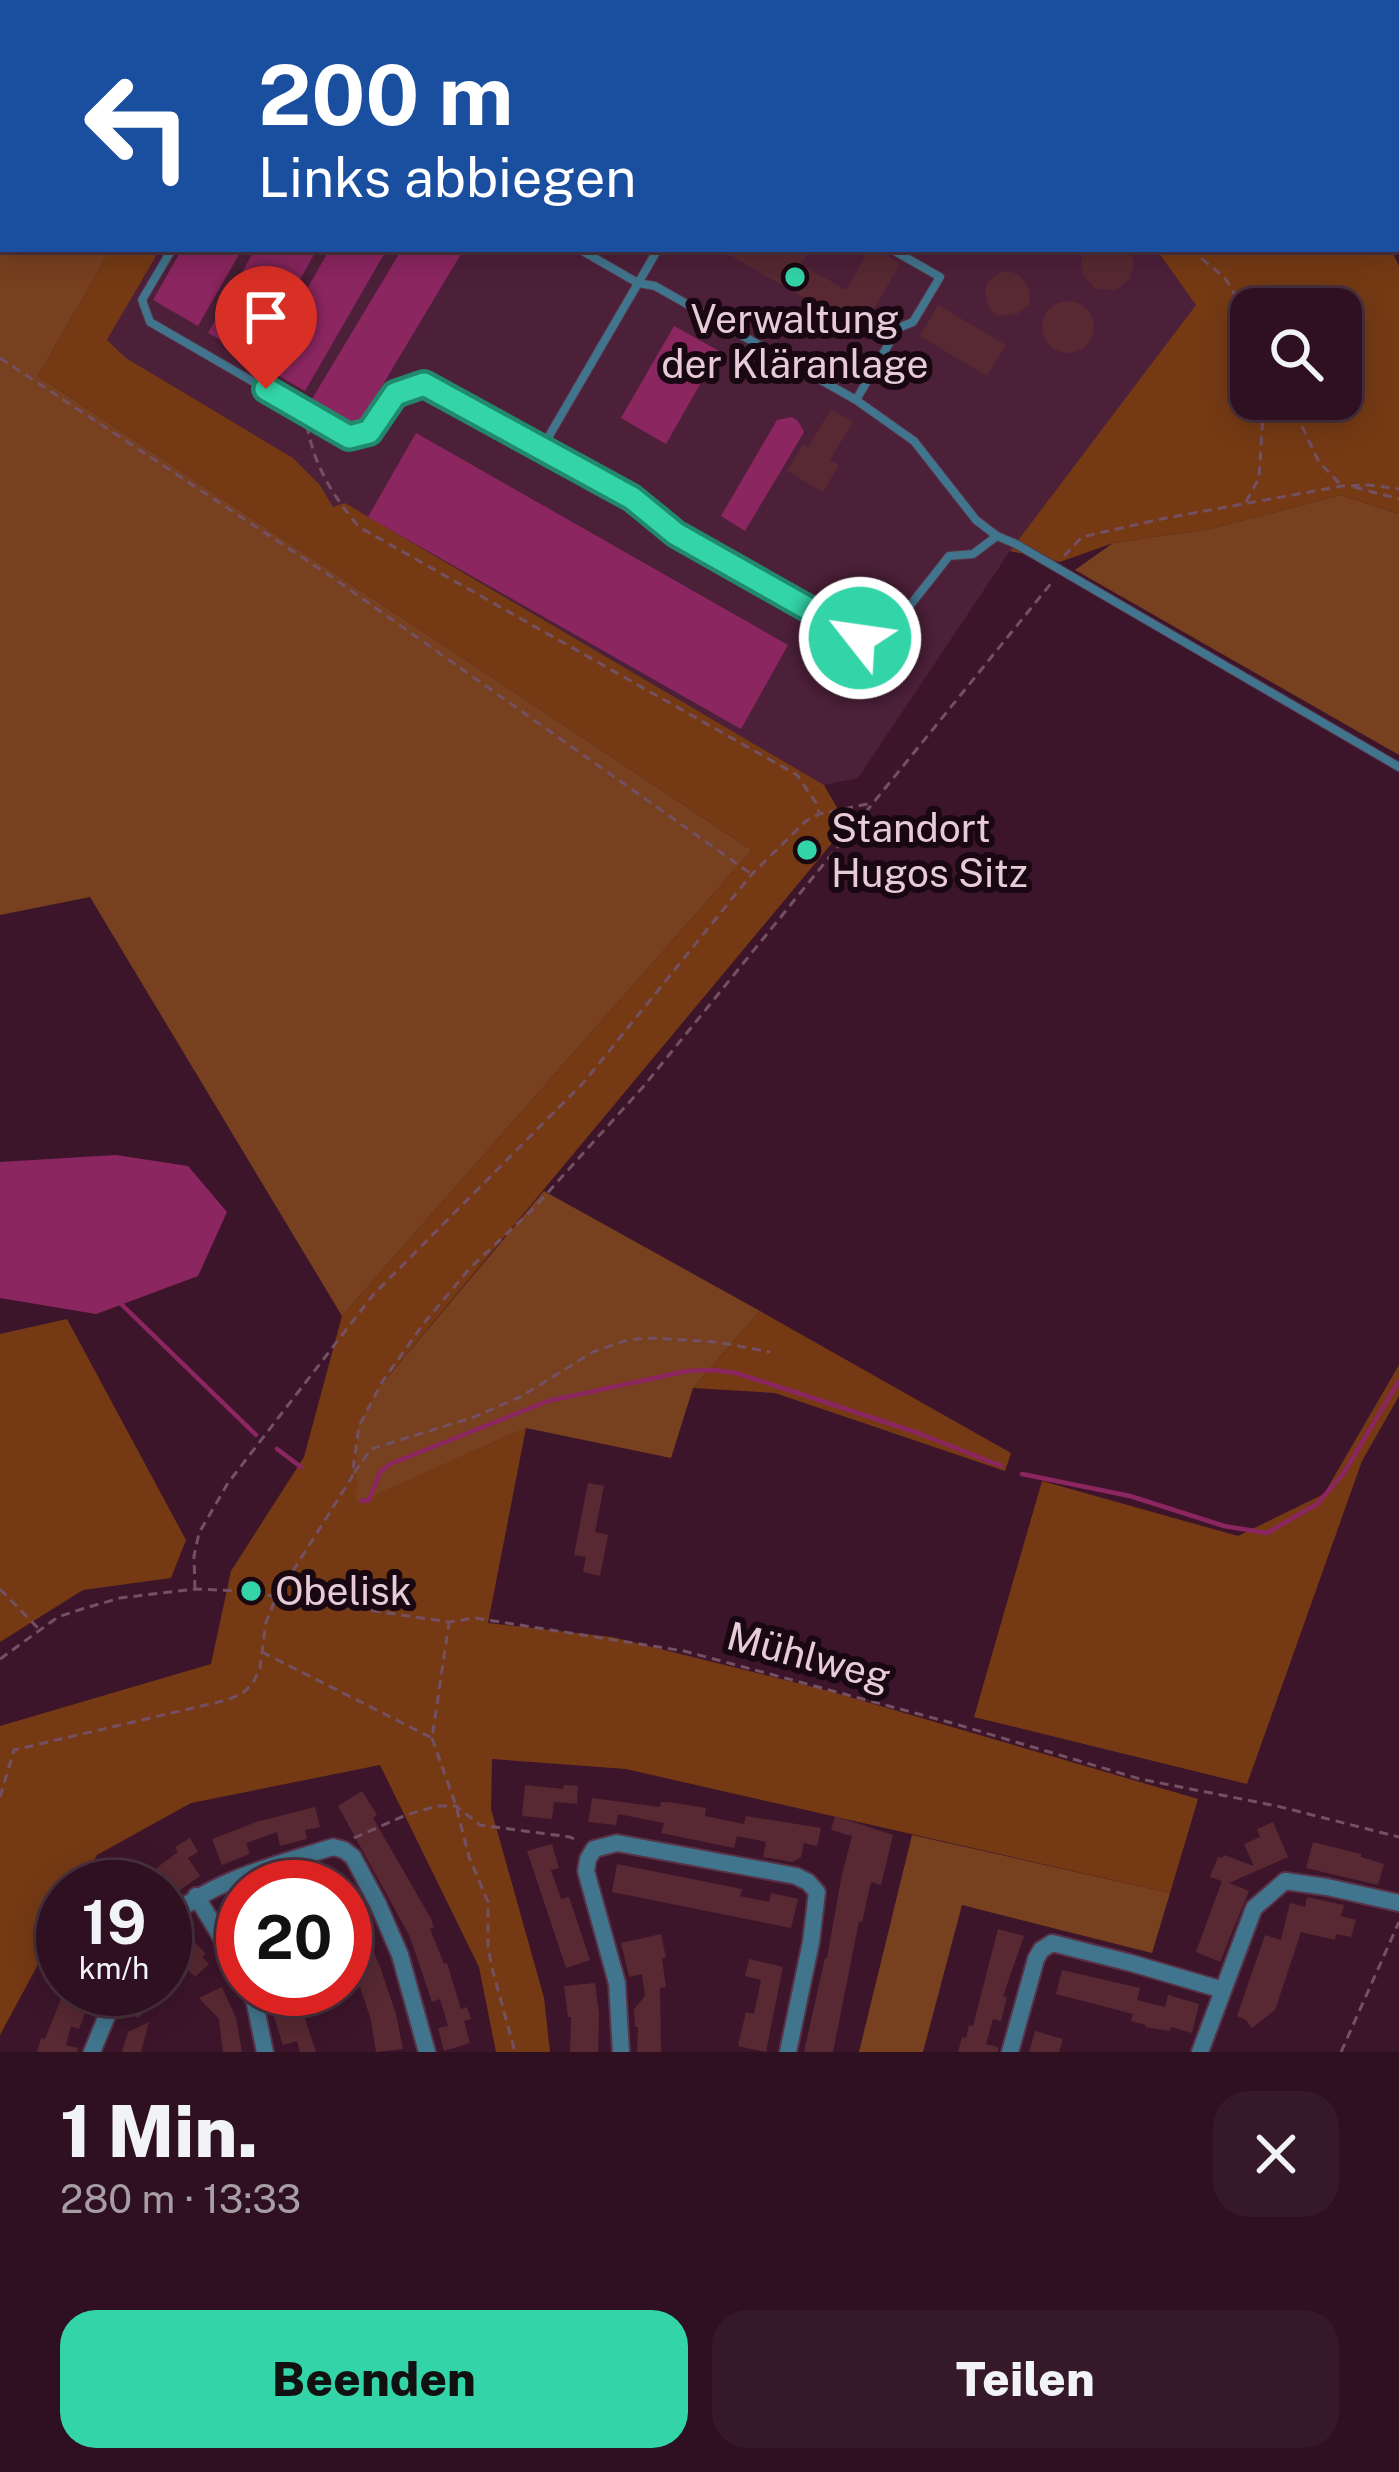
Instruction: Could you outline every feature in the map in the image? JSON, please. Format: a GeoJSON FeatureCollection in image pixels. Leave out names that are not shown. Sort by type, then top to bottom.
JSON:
{"type":"FeatureCollection","features":[{"type":"Feature","properties":{"kind":"street"},"geometry":{"type":"LineString","coordinates":[[621,2052],[617,1983],[586,1871],[594,1849],[617,1843],[796,1876],[817,1892],[788,2052]]}},
{"type":"Feature","properties":{"kind":"street"},"geometry":{"type":"LineString","coordinates":[[192,1899],[241,1877],[333,1847],[344,1850],[353,1857],[400,1954],[427,2052]]}},
{"type":"Feature","properties":{"kind":"street"},"geometry":{"type":"LineString","coordinates":[[1200,2052],[1254,1908],[1285,1881],[1399,1904]]}},
{"type":"Feature","properties":{"kind":"street"},"geometry":{"type":"LineString","coordinates":[[196,1896],[216,1929]]}},
{"type":"Feature","properties":{"kind":"street"},"geometry":{"type":"LineString","coordinates":[[1010,2052],[1036,1959],[1052,1943],[1222,1990]]}},
{"type":"Feature","properties":{"kind":"street"},"geometry":{"type":"LineString","coordinates":[[92,2052],[107,2016]]}},
{"type":"Feature","properties":{"kind":"street"},"geometry":{"type":"LineString","coordinates":[[259,2016],[266,2052]]}},
{"type":"Feature","properties":{"kind":"lane"},"geometry":{"type":"LineString","coordinates":[[170,252],[142,300],[150,322],[349,437],[369,432],[395,394],[424,384],[632,498],[676,534],[860,638],[886,636],[949,556],[973,554],[997,536]]}},
{"type":"Feature","properties":{"kind":"lane"},"geometry":{"type":"LineString","coordinates":[[584,252],[638,284],[655,286],[856,400],[914,440],[976,520],[997,536],[1399,767]]}},
{"type":"Feature","properties":{"kind":"lane"},"geometry":{"type":"LineString","coordinates":[[542,448],[656,252]]}},
{"type":"Feature","properties":{"kind":"lane"},"geometry":{"type":"LineString","coordinates":[[856,400],[898,328],[913,322],[940,277],[896,252]]}},
{"type":"Feature","properties":{"kind":"path"},"geometry":{"type":"LineString","coordinates":[[1194,252],[1232,288]]}},
{"type":"Feature","properties":{"kind":"path"},"geometry":{"type":"LineString","coordinates":[[0,358],[328,575],[752,874]]}},
{"type":"Feature","properties":{"kind":"path"},"geometry":{"type":"LineString","coordinates":[[304,411],[324,480],[359,527],[796,776],[816,802],[819,814]]}},
{"type":"Feature","properties":{"kind":"path"},"geometry":{"type":"LineString","coordinates":[[1245,504],[1259,478],[1263,420]]}},
{"type":"Feature","properties":{"kind":"path"},"geometry":{"type":"LineString","coordinates":[[1298,420],[1319,463],[1342,486],[1399,499]]}},
{"type":"Feature","properties":{"kind":"path"},"geometry":{"type":"LineString","coordinates":[[352,1477],[359,1426],[382,1382],[424,1323],[470,1268],[532,1210],[643,1087],[1060,571],[1064,556],[1082,537],[1342,486],[1399,489]]}},
{"type":"Feature","properties":{"kind":"path"},"geometry":{"type":"LineString","coordinates":[[195,1589],[194,1556],[200,1533],[228,1483],[373,1295],[584,1082],[752,874],[806,821],[874,802]]}},
{"type":"Feature","properties":{"kind":"path"},"geometry":{"type":"LineString","coordinates":[[0,1797],[14,1750],[243,1693],[260,1668],[266,1622],[276,1598],[371,1449],[474,1418],[520,1397],[593,1352],[627,1340],[717,1342],[770,1352]]}},
{"type":"Feature","properties":{"kind":"path"},"geometry":{"type":"LineString","coordinates":[[0,1589],[40,1629]]}},
{"type":"Feature","properties":{"kind":"path","name":"Mühlweg"},"geometry":{"type":"LineString","coordinates":[[0,1659],[58,1617],[120,1598],[195,1589],[223,1589],[449,1622],[475,1618],[685,1651],[1140,1779],[1399,1837]]}},
{"type":"Feature","properties":{"kind":"path"},"geometry":{"type":"LineString","coordinates":[[449,1622],[432,1738],[488,1902],[488,1947],[515,2052]]}},
{"type":"Feature","properties":{"kind":"path"},"geometry":{"type":"LineString","coordinates":[[262,1652],[432,1738]]}},
{"type":"Feature","properties":{"kind":"path"},"geometry":{"type":"LineString","coordinates":[[333,1847],[437,1806],[456,1806],[480,1825],[570,1837]]}},
{"type":"Feature","properties":{"kind":"path"},"geometry":{"type":"LineString","coordinates":[[1340,2052],[1399,1922]]}},
{"type":"Feature","properties":{"kind":"shaded area"},"geometry":{"type":"Polygon","coordinates":[[[0,252],[109,252],[38,376],[752,850],[342,1316],[90,897],[0,915],[0,252]]]}},
{"type":"Feature","properties":{"kind":"shaded area"},"geometry":{"type":"Polygon","coordinates":[[[109,252],[158,252],[107,340],[126,358],[293,458],[320,485],[333,507],[345,503],[824,785],[847,825],[381,1385],[356,1502],[526,1428],[488,1623],[612,1637],[829,1691],[1198,1799],[1170,1893],[626,1769],[492,1759],[491,1809],[544,1998],[550,2052],[496,2052],[479,1967],[380,1765],[191,1803],[94,1860],[36,1860],[36,1968],[0,2035],[0,1726],[211,1664],[231,1571],[304,1457],[342,1316],[752,850],[38,376],[109,252]]]}},
{"type":"Feature","properties":{"kind":"shaded area"},"geometry":{"type":"Polygon","coordinates":[[[157,252],[1158,252],[1197,305],[1010,551],[858,778],[824,785],[345,503],[333,508],[320,485],[293,458],[126,358],[107,340],[157,252]]]}},
{"type":"Feature","properties":{"kind":"shaded area"},"geometry":{"type":"Polygon","coordinates":[[[180,252],[240,252],[198,326],[153,300],[180,252]]]}},
{"type":"Feature","properties":{"kind":"shaded area"},"geometry":{"type":"Polygon","coordinates":[[[253,252],[315,252],[256,359],[208,333],[253,252]]]}},
{"type":"Feature","properties":{"kind":"shaded area"},"geometry":{"type":"Polygon","coordinates":[[[328,252],[385,252],[305,391],[262,366],[328,252]]]}},
{"type":"Feature","properties":{"kind":"shaded area"},"geometry":{"type":"Polygon","coordinates":[[[400,252],[462,252],[358,426],[312,399],[400,252]]]}},
{"type":"Feature","properties":{"kind":"shaded area"},"geometry":{"type":"Polygon","coordinates":[[[1158,252],[1392,252],[1399,266],[1399,514],[1341,495],[1210,529],[1113,543],[1060,562],[1010,551],[1196,305],[1158,252]]]}},
{"type":"Feature","properties":{"kind":"shaded area"},"geometry":{"type":"Polygon","coordinates":[[[674,326],[719,351],[666,444],[621,418],[674,326]]]}},
{"type":"Feature","properties":{"kind":"shaded area"},"geometry":{"type":"Polygon","coordinates":[[[792,417],[804,432],[745,531],[721,516],[777,420],[792,417]]]}},
{"type":"Feature","properties":{"kind":"shaded area"},"geometry":{"type":"Polygon","coordinates":[[[416,433],[788,645],[741,729],[368,517],[416,433]]]}},
{"type":"Feature","properties":{"kind":"shaded area"},"geometry":{"type":"Polygon","coordinates":[[[1341,495],[1399,514],[1399,755],[1075,570],[1113,543],[1210,529],[1341,495]]]}},
{"type":"Feature","properties":{"kind":"shaded area"},"geometry":{"type":"Polygon","coordinates":[[[116,1155],[188,1166],[227,1212],[198,1276],[96,1314],[0,1298],[0,1162],[116,1155]]]}},
{"type":"Feature","properties":{"kind":"shaded area"},"geometry":{"type":"Polygon","coordinates":[[[544,1191],[760,1311],[693,1388],[671,1458],[526,1428],[356,1503],[358,1426],[381,1385],[544,1191]]]}},
{"type":"Feature","properties":{"kind":"shaded area"},"geometry":{"type":"Polygon","coordinates":[[[760,1311],[1011,1453],[1005,1471],[775,1393],[693,1388],[760,1311]]]}},
{"type":"Feature","properties":{"kind":"shaded area"},"geometry":{"type":"Polygon","coordinates":[[[67,1319],[186,1540],[171,1578],[83,1590],[0,1642],[0,1334],[67,1319]]]}},
{"type":"Feature","properties":{"kind":"shaded area"},"geometry":{"type":"Polygon","coordinates":[[[1399,1365],[1399,1396],[1362,1461],[1247,1784],[974,1717],[1042,1481],[1238,1536],[1324,1494],[1399,1365]]]}},
{"type":"Feature","properties":{"kind":"shaded area"},"geometry":{"type":"Polygon","coordinates":[[[912,1835],[1170,1893],[1152,1953],[962,1905],[923,2052],[859,2052],[912,1835]]]}},
{"type":"Feature","properties":{"kind":"building","name":"Verwaltung der Kläranlage"},"geometry":{"type":"Polygon","coordinates":[[[724,252],[803,252],[807,254],[801,264],[846,290],[868,252],[883,252],[900,264],[861,331],[724,252]]]}},
{"type":"Feature","properties":{"kind":"building"},"geometry":{"type":"Polygon","coordinates":[[[1083,252],[1130,252],[1134,262],[1130,279],[1116,290],[1095,289],[1081,265],[1083,252]]]}},
{"type":"Feature","properties":{"kind":"building"},"geometry":{"type":"Polygon","coordinates":[[[1000,272],[1019,275],[1029,289],[1030,304],[1017,314],[997,316],[988,305],[985,290],[1000,272]]]}},
{"type":"Feature","properties":{"kind":"building"},"geometry":{"type":"Polygon","coordinates":[[[1068,301],[1087,308],[1094,327],[1087,346],[1068,353],[1049,346],[1042,327],[1049,308],[1068,301]]]}},
{"type":"Feature","properties":{"kind":"building"},"geometry":{"type":"Polygon","coordinates":[[[938,305],[1006,345],[987,376],[920,336],[938,305]]]}},
{"type":"Feature","properties":{"kind":"building"},"geometry":{"type":"Polygon","coordinates":[[[831,409],[853,422],[830,460],[839,465],[823,492],[787,471],[831,409]]]}},
{"type":"Feature","properties":{"kind":"building"},"geometry":{"type":"Polygon","coordinates":[[[588,1483],[604,1486],[595,1532],[608,1535],[600,1576],[583,1572],[586,1557],[574,1555],[588,1483]]]}},
{"type":"Feature","properties":{"kind":"building"},"geometry":{"type":"Polygon","coordinates":[[[525,1785],[578,1786],[577,1804],[554,1802],[552,1819],[522,1816],[525,1785]]]}},
{"type":"Feature","properties":{"kind":"building"},"geometry":{"type":"Polygon","coordinates":[[[362,1791],[377,1815],[373,1818],[430,1917],[434,1927],[430,1929],[461,2009],[467,2007],[471,2019],[464,2021],[470,2043],[444,2051],[438,2028],[448,2026],[440,1999],[432,2002],[410,1937],[372,1860],[368,1860],[338,1806],[362,1791]]]}},
{"type":"Feature","properties":{"kind":"building"},"geometry":{"type":"Polygon","coordinates":[[[592,1798],[706,1808],[705,1816],[744,1824],[746,1816],[821,1828],[817,1846],[804,1843],[801,1857],[792,1862],[763,1857],[766,1842],[737,1836],[734,1848],[661,1833],[664,1823],[618,1814],[616,1825],[588,1822],[592,1798]]]}},
{"type":"Feature","properties":{"kind":"building"},"geometry":{"type":"Polygon","coordinates":[[[315,1807],[320,1827],[305,1830],[307,1839],[280,1846],[277,1832],[246,1843],[250,1854],[220,1860],[212,1839],[315,1807]]]}},
{"type":"Feature","properties":{"kind":"building"},"geometry":{"type":"Polygon","coordinates":[[[835,1816],[893,1835],[881,1885],[871,1882],[859,1921],[833,2052],[804,2052],[852,1836],[831,1830],[835,1816]]]}},
{"type":"Feature","properties":{"kind":"building"},"geometry":{"type":"Polygon","coordinates":[[[1273,1822],[1288,1857],[1229,1883],[1249,1891],[1220,1962],[1196,1952],[1222,1881],[1210,1877],[1218,1857],[1254,1866],[1244,1844],[1260,1837],[1257,1829],[1273,1822]]]}},
{"type":"Feature","properties":{"kind":"building"},"geometry":{"type":"Polygon","coordinates":[[[190,1838],[198,1852],[189,1860],[167,1860],[178,1852],[175,1847],[190,1838]]]}},
{"type":"Feature","properties":{"kind":"building"},"geometry":{"type":"Polygon","coordinates":[[[1313,1842],[1384,1864],[1378,1885],[1306,1868],[1313,1842]]]}},
{"type":"Feature","properties":{"kind":"building"},"geometry":{"type":"Polygon","coordinates":[[[552,1844],[559,1868],[551,1870],[561,1899],[569,1897],[590,1960],[566,1968],[527,1851],[552,1844]]]}},
{"type":"Feature","properties":{"kind":"building"},"geometry":{"type":"Polygon","coordinates":[[[617,1864],[742,1889],[740,1896],[769,1902],[771,1893],[798,1899],[791,1928],[612,1892],[617,1864]]]}},
{"type":"Feature","properties":{"kind":"building"},"geometry":{"type":"Polygon","coordinates":[[[1307,1897],[1344,1905],[1341,1916],[1356,1920],[1351,1937],[1336,1934],[1335,1940],[1301,1932],[1275,2010],[1252,2028],[1237,2016],[1265,1935],[1281,1940],[1290,1903],[1305,1907],[1307,1897]]]}},
{"type":"Feature","properties":{"kind":"building"},"geometry":{"type":"Polygon","coordinates":[[[998,1929],[1024,1936],[1003,1996],[1007,1997],[1001,2021],[993,2019],[986,2044],[998,2047],[998,2052],[958,2052],[962,2037],[973,2026],[998,1929]]]}},
{"type":"Feature","properties":{"kind":"building"},"geometry":{"type":"Polygon","coordinates":[[[661,1934],[666,1987],[660,1988],[661,2052],[637,2052],[634,2009],[645,1996],[642,1974],[629,1977],[621,1943],[661,1934]]]}},
{"type":"Feature","properties":{"kind":"building"},"geometry":{"type":"Polygon","coordinates":[[[192,1939],[209,1964],[195,1977],[192,1974],[192,1939]]]}},
{"type":"Feature","properties":{"kind":"building"},"geometry":{"type":"Polygon","coordinates":[[[372,1949],[396,2014],[403,2049],[376,2052],[371,2020],[372,1949]]]}},
{"type":"Feature","properties":{"kind":"building"},"geometry":{"type":"Polygon","coordinates":[[[749,1959],[783,1967],[766,2052],[738,2046],[746,2012],[754,2014],[761,1980],[745,1976],[749,1959]]]}},
{"type":"Feature","properties":{"kind":"building"},"geometry":{"type":"Polygon","coordinates":[[[1062,1970],[1140,1988],[1137,2000],[1165,2007],[1168,1995],[1199,2004],[1192,2033],[1145,2027],[1131,2021],[1133,2014],[1056,1994],[1062,1970]]]}},
{"type":"Feature","properties":{"kind":"building"},"geometry":{"type":"Polygon","coordinates":[[[595,1983],[598,2052],[570,2052],[571,2017],[564,1986],[595,1983]]]}},
{"type":"Feature","properties":{"kind":"building"},"geometry":{"type":"Polygon","coordinates":[[[216,1990],[216,2016],[199,1998],[216,1990]]]}},
{"type":"Feature","properties":{"kind":"building"},"geometry":{"type":"Polygon","coordinates":[[[54,2016],[84,2016],[79,2029],[71,2026],[66,2045],[78,2048],[77,2052],[37,2052],[41,2038],[45,2039],[54,2016]]]}},
{"type":"Feature","properties":{"kind":"building"},"geometry":{"type":"Polygon","coordinates":[[[216,2016],[235,2016],[242,2052],[223,2052],[216,2016]]]}},
{"type":"Feature","properties":{"kind":"building"},"geometry":{"type":"Polygon","coordinates":[[[274,2016],[304,2016],[316,2052],[300,2052],[297,2041],[283,2045],[274,2016]]]}},
{"type":"Feature","properties":{"kind":"building"},"geometry":{"type":"Polygon","coordinates":[[[149,2022],[141,2052],[122,2052],[128,2032],[149,2022]]]}},
{"type":"Feature","properties":{"kind":"building"},"geometry":{"type":"Polygon","coordinates":[[[1035,2031],[1063,2039],[1059,2052],[1029,2052],[1035,2031]]]}},
{"type":"Feature","properties":{"kind":"waterway"},"geometry":{"type":"LineString","coordinates":[[118,1301],[256,1435]]}},
{"type":"Feature","properties":{"kind":"waterway"},"geometry":{"type":"LineString","coordinates":[[361,1501],[369,1500],[380,1472],[390,1464],[548,1401],[687,1371],[736,1373],[918,1433],[1001,1466],[998,1464]]}},
{"type":"Feature","properties":{"kind":"waterway"},"geometry":{"type":"LineString","coordinates":[[1022,1474],[1130,1496],[1224,1526],[1267,1533],[1317,1504],[1343,1474],[1399,1381]]}},
{"type":"Feature","properties":{"kind":"waterway"},"geometry":{"type":"LineString","coordinates":[[277,1449],[301,1467]]}},
{"type":"Feature","properties":{"kind":"place","name":"Verwaltung der Kläranlage"},"geometry":{"type":"Point","coordinates":[795,277]}},
{"type":"Feature","properties":{"kind":"place","name":"Standort Hugos Sitz"},"geometry":{"type":"Point","coordinates":[807,850]}},
{"type":"Feature","properties":{"kind":"place","name":"Obelisk"},"geometry":{"type":"Point","coordinates":[251,1591]}},
{"type":"Feature","properties":{"kind":"route"},"geometry":{"type":"LineString","coordinates":[[266,389],[349,437],[369,432],[395,394],[424,384],[632,498],[676,534],[860,638]]}}]}
